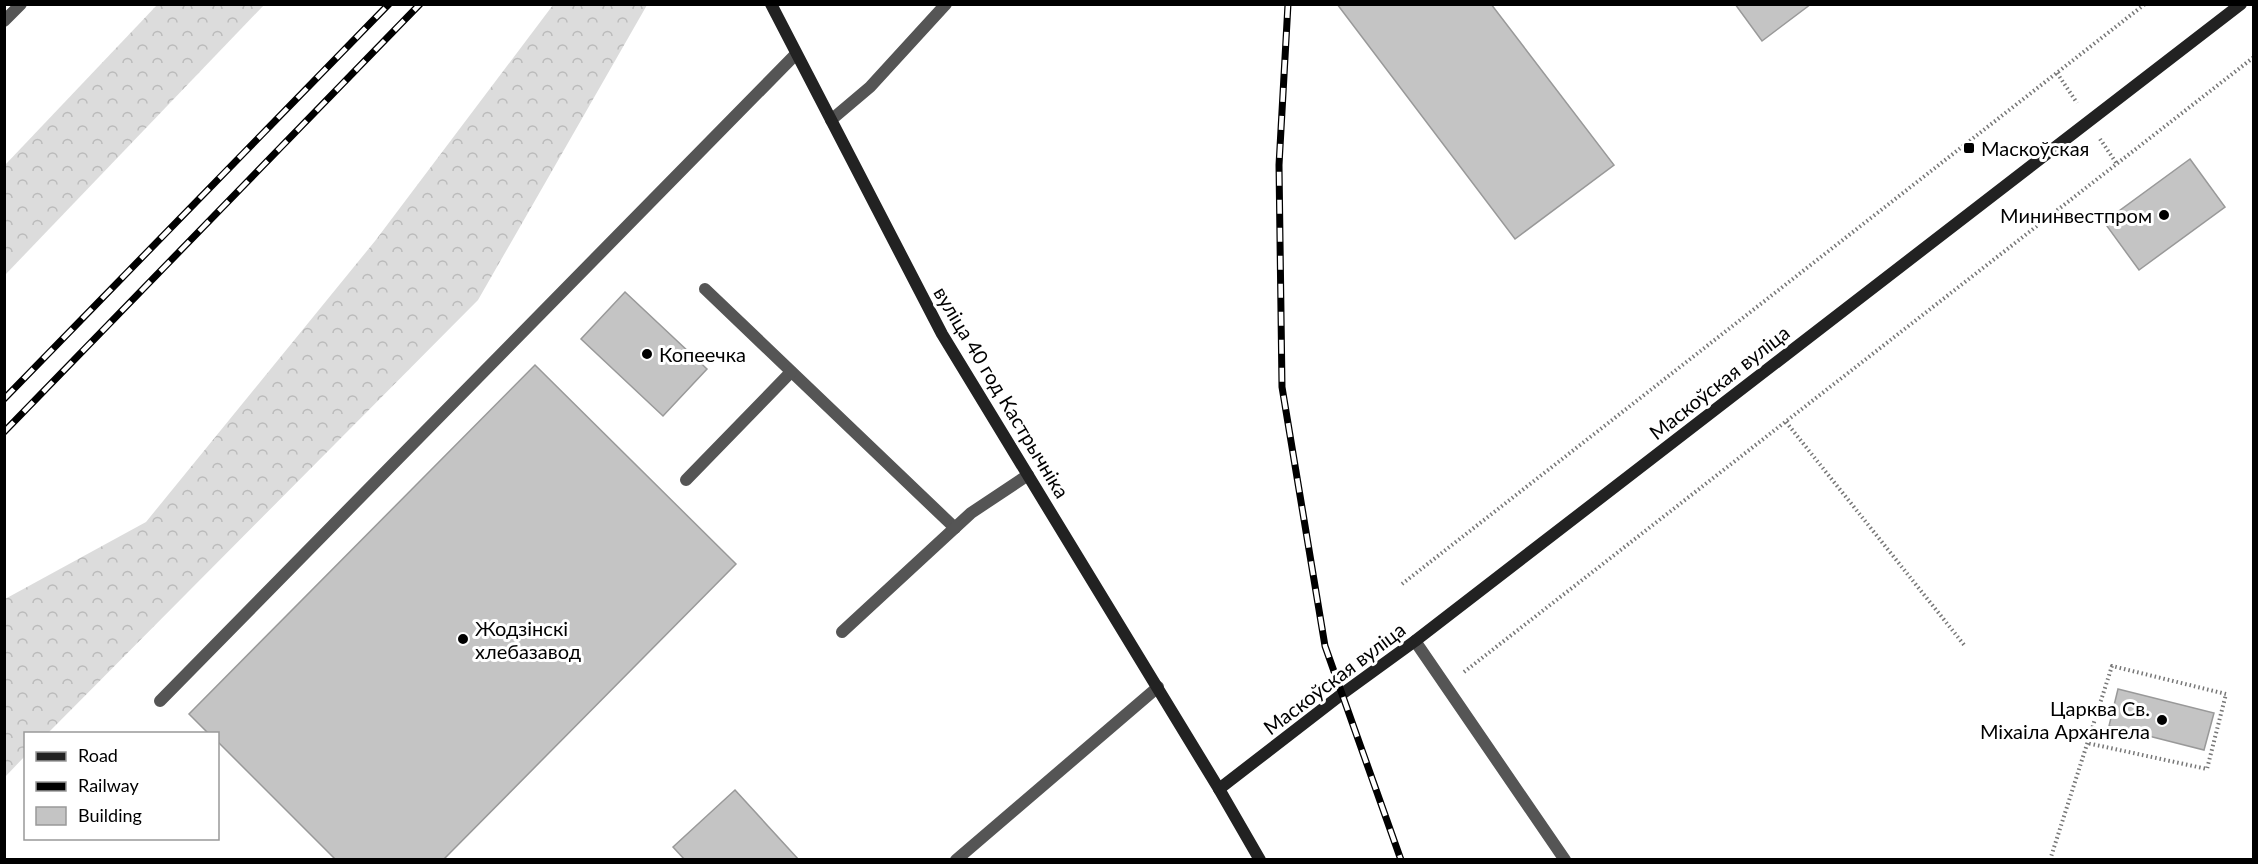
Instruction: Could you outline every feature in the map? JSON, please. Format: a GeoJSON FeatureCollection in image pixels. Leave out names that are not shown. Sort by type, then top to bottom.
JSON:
{"type":"FeatureCollection","features":[{"type":"Feature","properties":{"kind":"main road","name":"вуліца 40 год Кастрычніка"},"geometry":{"type":"LineString","coordinates":[[771,4],[942,334],[1220,789],[1260,860]]}},
{"type":"Feature","properties":{"kind":"main road","name":"Маскоўская вуліца"},"geometry":{"type":"LineString","coordinates":[[1220,789],[2241,4]]}},
{"type":"Feature","properties":{"kind":"street"},"geometry":{"type":"LineString","coordinates":[[4,21],[21,4]]}},
{"type":"Feature","properties":{"kind":"street"},"geometry":{"type":"LineString","coordinates":[[831,120],[870,87],[946,4]]}},
{"type":"Feature","properties":{"kind":"street"},"geometry":{"type":"LineString","coordinates":[[160,701],[796,54]]}},
{"type":"Feature","properties":{"kind":"street"},"geometry":{"type":"LineString","coordinates":[[705,289],[955,528]]}},
{"type":"Feature","properties":{"kind":"street"},"geometry":{"type":"LineString","coordinates":[[686,480],[791,372]]}},
{"type":"Feature","properties":{"kind":"street"},"geometry":{"type":"LineString","coordinates":[[842,632],[971,513],[1028,475]]}},
{"type":"Feature","properties":{"kind":"street"},"geometry":{"type":"LineString","coordinates":[[1415,641],[1564,860]]}},
{"type":"Feature","properties":{"kind":"street"},"geometry":{"type":"LineString","coordinates":[[956,860],[1158,687]]}},
{"type":"Feature","properties":{"kind":"path"},"geometry":{"type":"LineString","coordinates":[[1402,584],[2145,4]]}},
{"type":"Feature","properties":{"kind":"path"},"geometry":{"type":"LineString","coordinates":[[1464,673],[2253,57]]}},
{"type":"Feature","properties":{"kind":"path"},"geometry":{"type":"LineString","coordinates":[[1786,422],[1965,646]]}},
{"type":"Feature","properties":{"kind":"path"},"geometry":{"type":"LineString","coordinates":[[2050,860],[2087,744],[2112,666],[2226,694],[2207,769],[2087,744]]}},
{"type":"Feature","properties":{"kind":"green space"},"geometry":{"type":"Polygon","coordinates":[[[157,5],[264,5],[5,275],[5,165],[157,5]]]}},
{"type":"Feature","properties":{"kind":"green space"},"geometry":{"type":"Polygon","coordinates":[[[553,5],[647,5],[478,300],[49,732],[24,732],[24,757],[5,777],[5,599],[146,522],[375,241],[553,5]]]}},
{"type":"Feature","properties":{"kind":"building"},"geometry":{"type":"Polygon","coordinates":[[[1337,4],[1491,4],[1614,165],[1515,239],[1337,4]]]}},
{"type":"Feature","properties":{"kind":"building"},"geometry":{"type":"Polygon","coordinates":[[[1735,4],[1811,4],[1762,41],[1735,4]]]}},
{"type":"Feature","properties":{"kind":"building","name":"Мининвестпром"},"geometry":{"type":"Polygon","coordinates":[[[2190,159],[2225,207],[2139,270],[2104,222],[2190,159]]]}},
{"type":"Feature","properties":{"kind":"building"},"geometry":{"type":"Polygon","coordinates":[[[625,292],[707,369],[663,416],[581,339],[625,292]]]}},
{"type":"Feature","properties":{"kind":"building","name":"Жодзінскі хлебазавод"},"geometry":{"type":"Polygon","coordinates":[[[535,365],[736,564],[443,860],[336,860],[219,743],[219,732],[207,732],[189,714],[535,365]]]}},
{"type":"Feature","properties":{"kind":"building","name":"Царква Св. Міхаіла Архангела"},"geometry":{"type":"Polygon","coordinates":[[[2118,689],[2214,713],[2204,750],[2109,726],[2118,689]]]}},
{"type":"Feature","properties":{"kind":"building"},"geometry":{"type":"Polygon","coordinates":[[[735,790],[799,860],[685,860],[673,847],[735,790]]]}},
{"type":"Feature","properties":{"kind":"railway"},"geometry":{"type":"LineString","coordinates":[[4,399],[389,4]]}},
{"type":"Feature","properties":{"kind":"railway"},"geometry":{"type":"LineString","coordinates":[[4,432],[420,4]]}},
{"type":"Feature","properties":{"kind":"railway"},"geometry":{"type":"LineString","coordinates":[[1288,4],[1279,165],[1282,387],[1325,646],[1401,860]]}},
{"type":"Feature","properties":{"kind":"place","name":"Маскоўская"},"geometry":{"type":"Point","coordinates":[1969,148]}},
{"type":"Feature","properties":{"kind":"place","name":"Мининвестпром"},"geometry":{"type":"Point","coordinates":[2164,215]}},
{"type":"Feature","properties":{"kind":"place","name":"Копеечка"},"geometry":{"type":"Point","coordinates":[647,354]}},
{"type":"Feature","properties":{"kind":"place","name":"Жодзінскі хлебазавод"},"geometry":{"type":"Point","coordinates":[463,639]}},
{"type":"Feature","properties":{"kind":"place","name":"Царква Св. Міхаіла Архангела"},"geometry":{"type":"Point","coordinates":[2162,720]}}]}
